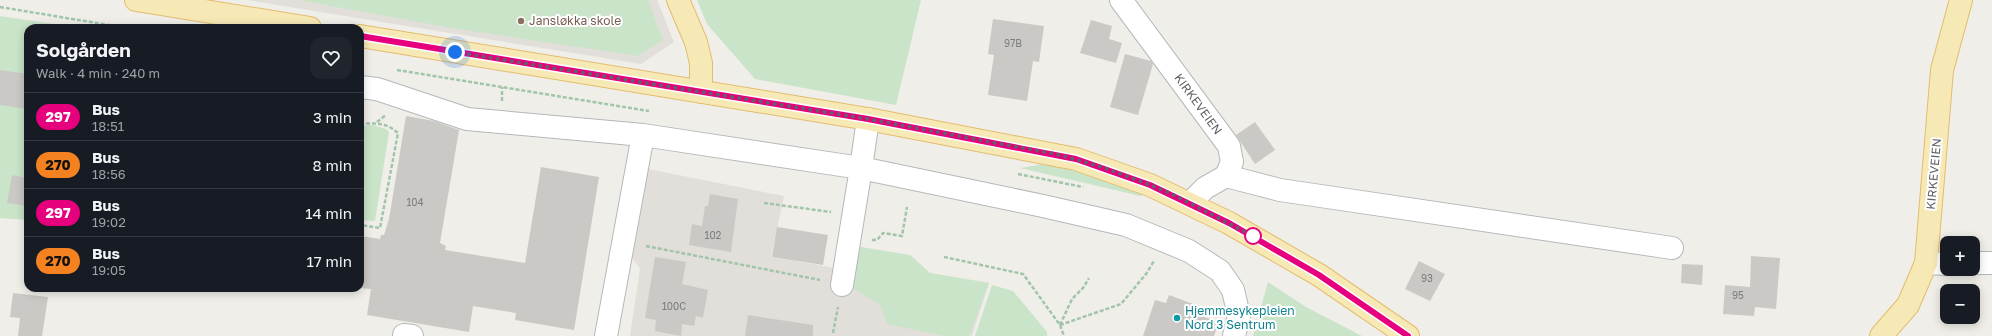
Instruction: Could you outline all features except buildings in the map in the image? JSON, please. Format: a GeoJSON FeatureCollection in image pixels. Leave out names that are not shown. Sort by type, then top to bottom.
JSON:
{"type":"FeatureCollection","features":[{"type":"Feature","properties":{"kind":"main road"},"geometry":{"type":"LineString","coordinates":[[136,0],[285,24]]}},
{"type":"Feature","properties":{"kind":"main road"},"geometry":{"type":"LineString","coordinates":[[678,0],[696,42],[701,63],[701,92]]}},
{"type":"Feature","properties":{"kind":"main road","name":"KIRKEVEIEN"},"geometry":{"type":"LineString","coordinates":[[1881,336],[1908,305],[1937,264],[1942,70],[1961,0]]}},
{"type":"Feature","properties":{"kind":"main road"},"geometry":{"type":"LineString","coordinates":[[364,37],[868,119],[1060,155],[1129,176],[1190,203],[1267,244],[1319,275],[1408,336]]}},
{"type":"Feature","properties":{"kind":"street","name":"KIRKEVEIEN"},"geometry":{"type":"LineString","coordinates":[[1121,0],[1228,146],[1232,162],[1226,176]]}},
{"type":"Feature","properties":{"kind":"street"},"geometry":{"type":"LineString","coordinates":[[364,87],[377,89],[467,119],[643,135],[861,168],[1126,225],[1189,251],[1220,271],[1233,290],[1239,316],[1234,336]]}},
{"type":"Feature","properties":{"kind":"street"},"geometry":{"type":"LineString","coordinates":[[842,285],[868,119]]}},
{"type":"Feature","properties":{"kind":"street"},"geometry":{"type":"LineString","coordinates":[[606,336],[643,135]]}},
{"type":"Feature","properties":{"kind":"street"},"geometry":{"type":"LineString","coordinates":[[1190,203],[1205,188],[1226,176],[1280,190],[1672,248]]}},
{"type":"Feature","properties":{"kind":"street"},"geometry":{"type":"LineString","coordinates":[[1980,263],[1992,263]]}},
{"type":"Feature","properties":{"kind":"path"},"geometry":{"type":"LineString","coordinates":[[0,7],[103,24]]}},
{"type":"Feature","properties":{"kind":"path"},"geometry":{"type":"LineString","coordinates":[[364,124],[376,122],[391,127],[398,133],[380,228],[364,226]]}},
{"type":"Feature","properties":{"kind":"path"},"geometry":{"type":"LineString","coordinates":[[1018,174],[1086,188]]}},
{"type":"Feature","properties":{"kind":"path"},"geometry":{"type":"LineString","coordinates":[[764,203],[853,215]]}},
{"type":"Feature","properties":{"kind":"path"},"geometry":{"type":"LineString","coordinates":[[872,240],[876,240],[883,233],[902,236],[907,207]]}},
{"type":"Feature","properties":{"kind":"path"},"geometry":{"type":"LineString","coordinates":[[624,242],[823,280],[827,288],[836,292],[842,285]]}},
{"type":"Feature","properties":{"kind":"path"},"geometry":{"type":"LineString","coordinates":[[1060,325],[1121,304],[1146,274],[1166,242]]}},
{"type":"Feature","properties":{"kind":"path"},"geometry":{"type":"LineString","coordinates":[[944,257],[1023,274],[1060,325],[1064,336]]}},
{"type":"Feature","properties":{"kind":"path"},"geometry":{"type":"LineString","coordinates":[[1060,325],[1072,299],[1083,288],[1089,278]]}},
{"type":"Feature","properties":{"kind":"shaded area","name":"Jansløkka skole"},"geometry":{"type":"Polygon","coordinates":[[[247,0],[657,0],[674,42],[641,64],[247,0]]]}},
{"type":"Feature","properties":{"kind":"shaded area"},"geometry":{"type":"Polygon","coordinates":[[[643,168],[784,196],[771,257],[836,268],[910,255],[930,273],[989,283],[972,336],[630,336],[640,268],[628,253],[643,168]]]}},
{"type":"Feature","properties":{"kind":"green space","name":"Jansløkka skole"},"geometry":{"type":"Polygon","coordinates":[[[299,0],[648,0],[663,40],[638,56],[452,28],[299,0]]]}},
{"type":"Feature","properties":{"kind":"green space"},"geometry":{"type":"Polygon","coordinates":[[[697,0],[921,0],[896,105],[755,79],[707,24],[697,0]]]}},
{"type":"Feature","properties":{"kind":"green space"},"geometry":{"type":"Polygon","coordinates":[[[0,16],[53,24],[24,24],[24,220],[0,218],[0,16]]]}},
{"type":"Feature","properties":{"kind":"green space"},"geometry":{"type":"Polygon","coordinates":[[[373,125],[386,129],[389,132],[375,221],[364,220],[364,126],[373,125]]]}},
{"type":"Feature","properties":{"kind":"green space"},"geometry":{"type":"Polygon","coordinates":[[[1044,164],[1080,171],[1145,194],[1139,196],[1020,168],[1044,164]]]}},
{"type":"Feature","properties":{"kind":"green space"},"geometry":{"type":"Polygon","coordinates":[[[855,246],[910,255],[930,273],[989,283],[969,336],[944,336],[887,324],[880,305],[849,286],[855,246]]]}},
{"type":"Feature","properties":{"kind":"green space"},"geometry":{"type":"Polygon","coordinates":[[[1268,282],[1306,307],[1362,336],[1253,336],[1268,282]]]}},
{"type":"Feature","properties":{"kind":"green space"},"geometry":{"type":"Polygon","coordinates":[[[992,285],[1013,291],[1047,332],[1047,336],[975,336],[992,285]]]}},
{"type":"Feature","properties":{"kind":"bus line","name":"297"},"geometry":{"type":"LineString","coordinates":[[364,37],[868,119],[1047,152],[1076,159],[1129,176],[1172,194],[1229,223],[1319,275],[1408,336]]}},
{"type":"Feature","properties":{"kind":"place","name":"Jansløkka skole"},"geometry":{"type":"Point","coordinates":[521,21]}},
{"type":"Feature","properties":{"kind":"place","name":"Hjemmesykepleien Nord 3 Sentrum"},"geometry":{"type":"Point","coordinates":[1177,318]}},
{"type":"Feature","properties":{"kind":"route"},"geometry":{"type":"LineString","coordinates":[[455,52],[868,119],[1060,155],[1129,176],[1172,194],[1254,237],[1253,236]]}}]}
